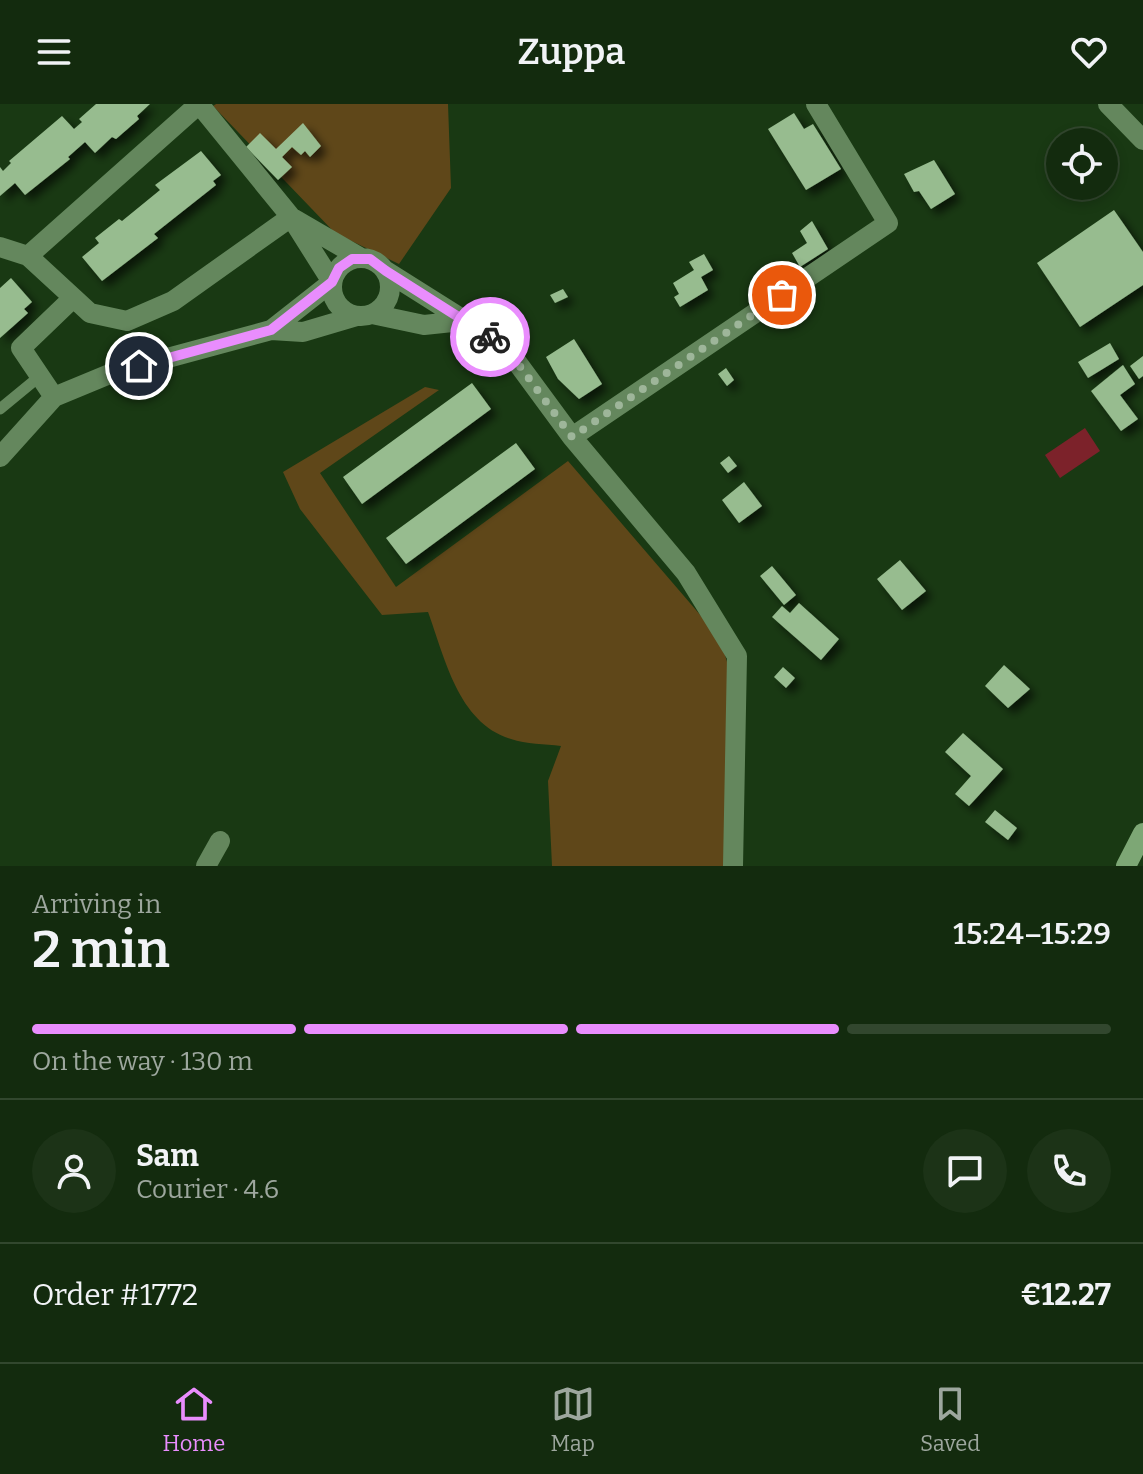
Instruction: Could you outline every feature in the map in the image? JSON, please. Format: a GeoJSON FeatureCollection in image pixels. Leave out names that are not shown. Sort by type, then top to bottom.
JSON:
{"type":"FeatureCollection","features":[{"type":"Feature","properties":{"kind":"main road"},"geometry":{"type":"LineString","coordinates":[[1126,866],[1143,833]]}},
{"type":"Feature","properties":{"kind":"street"},"geometry":{"type":"LineString","coordinates":[[28,256],[199,104],[291,217],[332,282],[335,300],[348,313],[424,325],[462,321]]}},
{"type":"Feature","properties":{"kind":"street"},"geometry":{"type":"LineString","coordinates":[[572,437],[888,223],[816,104]]}},
{"type":"Feature","properties":{"kind":"street"},"geometry":{"type":"LineString","coordinates":[[1108,104],[1143,140]]}},
{"type":"Feature","properties":{"kind":"street"},"geometry":{"type":"LineString","coordinates":[[291,217],[361,258]]}},
{"type":"Feature","properties":{"kind":"street"},"geometry":{"type":"LineString","coordinates":[[0,247],[28,256],[90,313],[127,321],[173,301],[291,217]]}},
{"type":"Feature","properties":{"kind":"street"},"geometry":{"type":"LineString","coordinates":[[271,330],[332,282],[345,262],[361,258],[370,259],[505,346],[572,437],[686,573],[737,656],[733,866]]}},
{"type":"Feature","properties":{"kind":"street"},"geometry":{"type":"LineString","coordinates":[[0,457],[54,397],[112,373],[271,330],[303,332],[364,315],[386,300],[389,281],[386,271]]}},
{"type":"Feature","properties":{"kind":"street"},"geometry":{"type":"LineString","coordinates":[[54,397],[21,348],[73,298]]}},
{"type":"Feature","properties":{"kind":"street"},"geometry":{"type":"LineString","coordinates":[[206,866],[220,841]]}},
{"type":"Feature","properties":{"kind":"lane"},"geometry":{"type":"LineString","coordinates":[[0,409],[40,376]]}},
{"type":"Feature","properties":{"kind":"shaded area"},"geometry":{"type":"Polygon","coordinates":[[[448,104],[451,188],[399,264],[335,233],[213,106],[448,104]]]}},
{"type":"Feature","properties":{"kind":"shaded area"},"geometry":{"type":"Polygon","coordinates":[[[425,387],[439,390],[320,473],[396,587],[568,461],[720,638],[740,706],[738,866],[552,866],[548,781],[561,746],[511,739],[493,731],[478,719],[456,687],[428,612],[382,615],[300,509],[283,472],[425,387]]]}},
{"type":"Feature","properties":{"kind":"shaded area"},"geometry":{"type":"Polygon","coordinates":[[[1085,428],[1100,451],[1060,478],[1045,455],[1085,428]]]}},
{"type":"Feature","properties":{"kind":"building"},"geometry":{"type":"Polygon","coordinates":[[[96,104],[150,104],[137,116],[139,119],[95,153],[85,142],[68,157],[70,159],[25,195],[15,183],[0,196],[0,167],[3,171],[11,163],[9,161],[62,116],[74,129],[82,122],[79,119],[96,104]]]}},
{"type":"Feature","properties":{"kind":"building"},"geometry":{"type":"Polygon","coordinates":[[[794,113],[804,129],[813,124],[841,169],[806,190],[768,129],[794,113]]]}},
{"type":"Feature","properties":{"kind":"building"},"geometry":{"type":"Polygon","coordinates":[[[303,123],[321,146],[310,157],[305,151],[301,155],[292,147],[282,157],[292,167],[278,180],[246,147],[260,133],[276,149],[303,123]]]}},
{"type":"Feature","properties":{"kind":"building"},"geometry":{"type":"Polygon","coordinates":[[[201,151],[221,175],[213,181],[216,185],[154,234],[158,238],[102,281],[82,257],[99,243],[95,238],[160,190],[155,185],[201,151]]]}},
{"type":"Feature","properties":{"kind":"building"},"geometry":{"type":"Polygon","coordinates":[[[934,160],[955,194],[931,209],[919,191],[914,192],[904,174],[934,160]]]}},
{"type":"Feature","properties":{"kind":"building"},"geometry":{"type":"Polygon","coordinates":[[[1114,210],[1143,252],[1143,285],[1080,327],[1037,263],[1114,210]]]}},
{"type":"Feature","properties":{"kind":"building"},"geometry":{"type":"Polygon","coordinates":[[[812,221],[828,249],[800,267],[792,253],[807,243],[800,231],[812,221]]]}},
{"type":"Feature","properties":{"kind":"building"},"geometry":{"type":"Polygon","coordinates":[[[704,254],[713,270],[701,277],[708,290],[680,307],[674,297],[679,294],[673,283],[694,270],[689,262],[704,254]]]}},
{"type":"Feature","properties":{"kind":"building"},"geometry":{"type":"Polygon","coordinates":[[[11,278],[32,302],[24,309],[28,313],[0,338],[0,288],[11,278]]]}},
{"type":"Feature","properties":{"kind":"building"},"geometry":{"type":"Polygon","coordinates":[[[563,289],[568,297],[555,303],[550,295],[563,289]]]}},
{"type":"Feature","properties":{"kind":"building"},"geometry":{"type":"Polygon","coordinates":[[[574,339],[602,384],[579,399],[558,379],[546,357],[574,339]]]}},
{"type":"Feature","properties":{"kind":"building"},"geometry":{"type":"Polygon","coordinates":[[[1110,343],[1119,359],[1088,378],[1078,362],[1110,343]]]}},
{"type":"Feature","properties":{"kind":"building"},"geometry":{"type":"Polygon","coordinates":[[[1143,356],[1143,376],[1139,379],[1130,366],[1143,356]]]}},
{"type":"Feature","properties":{"kind":"building"},"geometry":{"type":"Polygon","coordinates":[[[1123,365],[1135,384],[1120,395],[1138,419],[1121,431],[1091,391],[1123,365]]]}},
{"type":"Feature","properties":{"kind":"building"},"geometry":{"type":"Polygon","coordinates":[[[726,368],[734,380],[727,386],[718,374],[726,368]]]}},
{"type":"Feature","properties":{"kind":"building"},"geometry":{"type":"Polygon","coordinates":[[[472,383],[491,409],[362,504],[343,477],[472,383]]]}},
{"type":"Feature","properties":{"kind":"building"},"geometry":{"type":"Polygon","coordinates":[[[516,443],[535,469],[406,564],[386,538],[516,443]]]}},
{"type":"Feature","properties":{"kind":"building"},"geometry":{"type":"Polygon","coordinates":[[[729,456],[737,466],[728,473],[720,463],[729,456]]]}},
{"type":"Feature","properties":{"kind":"building"},"geometry":{"type":"Polygon","coordinates":[[[744,482],[762,506],[739,523],[722,500],[744,482]]]}},
{"type":"Feature","properties":{"kind":"building"},"geometry":{"type":"Polygon","coordinates":[[[900,560],[926,591],[902,610],[877,579],[900,560]]]}},
{"type":"Feature","properties":{"kind":"building"},"geometry":{"type":"Polygon","coordinates":[[[772,566],[796,595],[784,605],[760,576],[772,566]]]}},
{"type":"Feature","properties":{"kind":"building"},"geometry":{"type":"Polygon","coordinates":[[[799,603],[839,639],[821,660],[772,617],[782,606],[790,613],[799,603]]]}},
{"type":"Feature","properties":{"kind":"building"},"geometry":{"type":"Polygon","coordinates":[[[1004,665],[1030,689],[1008,708],[985,686],[1004,665]]]}},
{"type":"Feature","properties":{"kind":"building"},"geometry":{"type":"Polygon","coordinates":[[[783,667],[795,678],[786,688],[774,677],[783,667]]]}},
{"type":"Feature","properties":{"kind":"building"},"geometry":{"type":"Polygon","coordinates":[[[963,733],[1003,769],[969,806],[955,794],[971,776],[945,752],[963,733]]]}},
{"type":"Feature","properties":{"kind":"building"},"geometry":{"type":"Polygon","coordinates":[[[995,810],[1017,828],[1008,840],[985,822],[995,810]]]}},
{"type":"Feature","properties":{"kind":"way so far"},"geometry":{"type":"LineString","coordinates":[[490,337],[505,346],[572,437],[782,295]]}},
{"type":"Feature","properties":{"kind":"route"},"geometry":{"type":"LineString","coordinates":[[139,366],[271,330],[332,282],[345,262],[361,258],[379,264],[490,337]]}}]}
